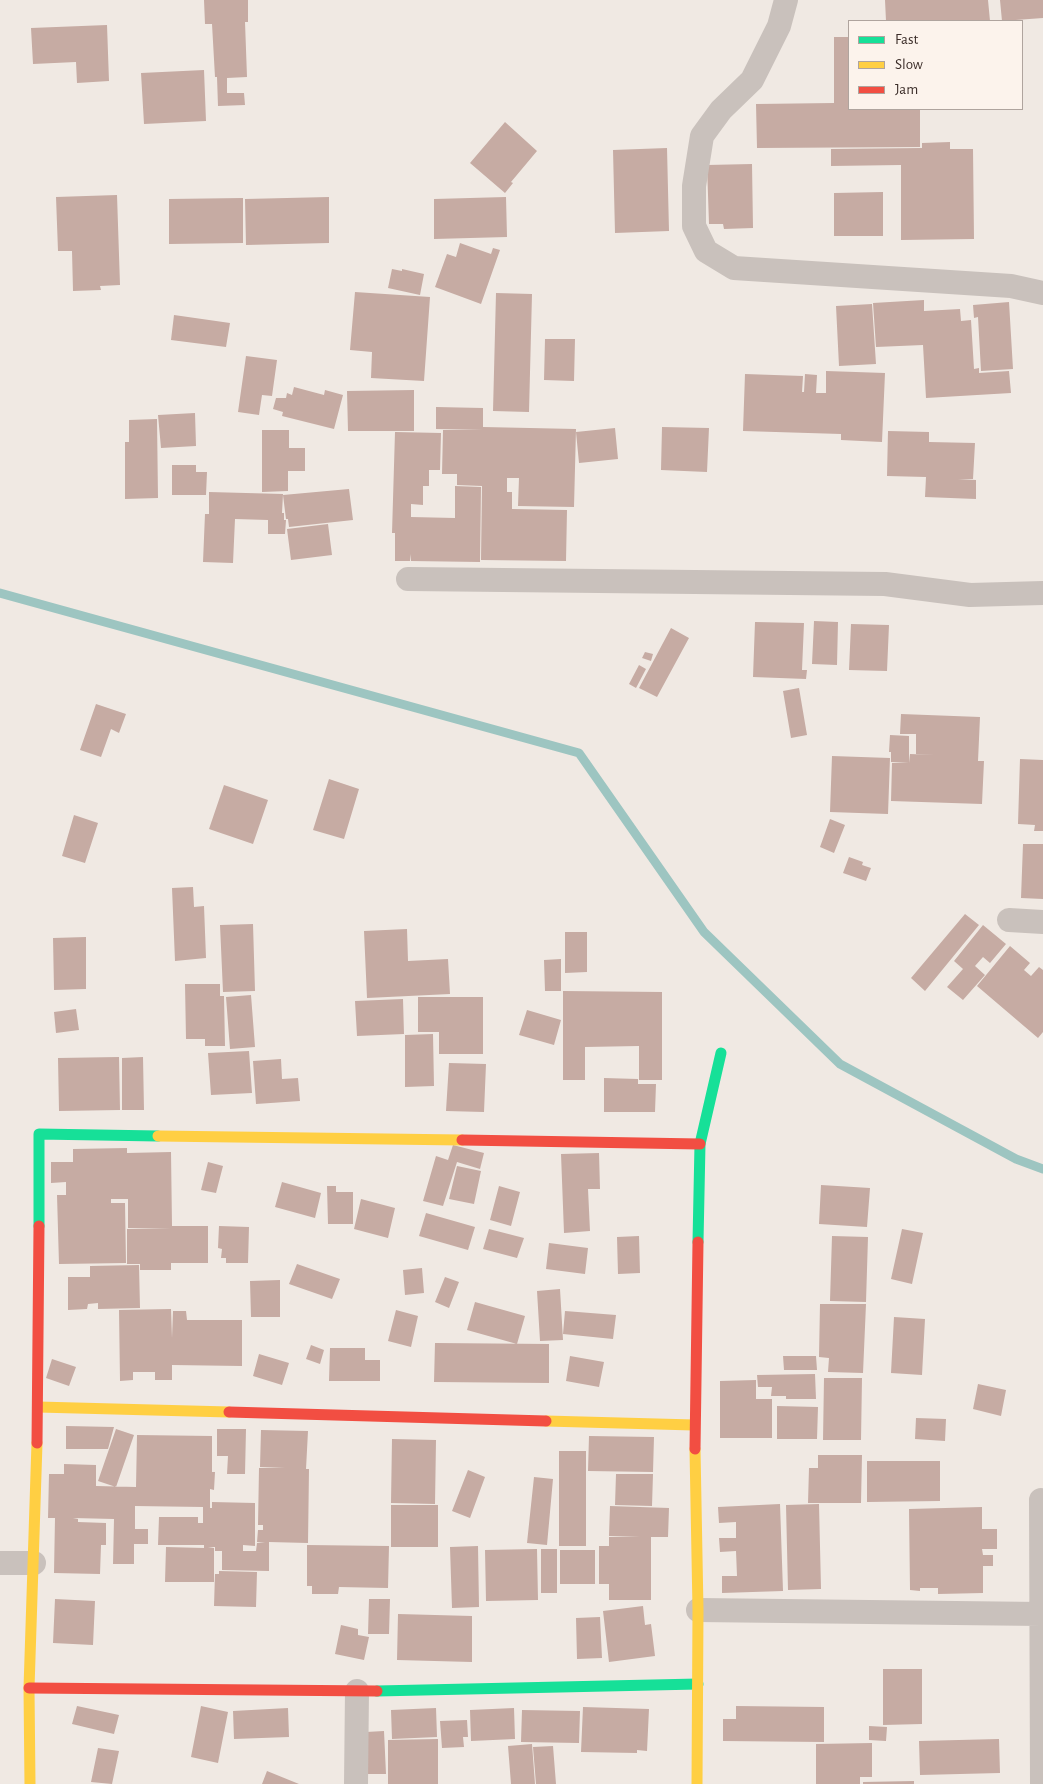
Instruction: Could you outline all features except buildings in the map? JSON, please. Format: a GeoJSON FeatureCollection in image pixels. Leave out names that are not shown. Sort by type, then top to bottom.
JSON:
{"type":"FeatureCollection","features":[{"type":"Feature","properties":{"kind":"street"},"geometry":{"type":"LineString","coordinates":[[786,0],[779,26],[752,80],[721,110],[702,136],[694,186],[694,226],[706,251],[734,268],[1011,286],[1043,293]]}},
{"type":"Feature","properties":{"kind":"street"},"geometry":{"type":"LineString","coordinates":[[408,579],[885,584],[970,595],[1043,593]]}},
{"type":"Feature","properties":{"kind":"street"},"geometry":{"type":"LineString","coordinates":[[1009,920],[1043,922]]}},
{"type":"Feature","properties":{"kind":"street"},"geometry":{"type":"LineString","coordinates":[[697,1784],[698,1610],[694,1425],[700,1144],[721,1053]]}},
{"type":"Feature","properties":{"kind":"street"},"geometry":{"type":"LineString","coordinates":[[30,1784],[29,1688],[38,1407],[39,1134],[700,1144]]}},
{"type":"Feature","properties":{"kind":"street"},"geometry":{"type":"LineString","coordinates":[[38,1407],[694,1425]]}},
{"type":"Feature","properties":{"kind":"street"},"geometry":{"type":"LineString","coordinates":[[1041,1500],[1042,1784]]}},
{"type":"Feature","properties":{"kind":"street"},"geometry":{"type":"LineString","coordinates":[[0,1563],[34,1563]]}},
{"type":"Feature","properties":{"kind":"street"},"geometry":{"type":"LineString","coordinates":[[698,1610],[1041,1614]]}},
{"type":"Feature","properties":{"kind":"street"},"geometry":{"type":"LineString","coordinates":[[29,1688],[357,1692],[698,1684]]}},
{"type":"Feature","properties":{"kind":"street"},"geometry":{"type":"LineString","coordinates":[[356,1784],[357,1692]]}},
{"type":"Feature","properties":{"kind":"waterway"},"geometry":{"type":"LineString","coordinates":[[0,593],[579,753],[704,932],[840,1064],[1016,1159],[1043,1169]]}},
{"type":"Feature","properties":{"kind":"traffic: fast"},"geometry":{"type":"LineString","coordinates":[[698,1242],[700,1144],[721,1053]]}},
{"type":"Feature","properties":{"kind":"traffic: fast"},"geometry":{"type":"LineString","coordinates":[[39,1226],[39,1134],[158,1136]]}},
{"type":"Feature","properties":{"kind":"traffic: fast"},"geometry":{"type":"LineString","coordinates":[[377,1691],[698,1684]]}},
{"type":"Feature","properties":{"kind":"traffic: slow"},"geometry":{"type":"LineString","coordinates":[[158,1136],[462,1140]]}},
{"type":"Feature","properties":{"kind":"traffic: slow"},"geometry":{"type":"LineString","coordinates":[[38,1407],[229,1412]]}},
{"type":"Feature","properties":{"kind":"traffic: slow"},"geometry":{"type":"LineString","coordinates":[[546,1421],[694,1425]]}},
{"type":"Feature","properties":{"kind":"traffic: slow"},"geometry":{"type":"LineString","coordinates":[[30,1784],[29,1688],[37,1443]]}},
{"type":"Feature","properties":{"kind":"traffic: slow"},"geometry":{"type":"LineString","coordinates":[[695,1449],[698,1610],[697,1784]]}},
{"type":"Feature","properties":{"kind":"traffic: jam"},"geometry":{"type":"LineString","coordinates":[[462,1140],[700,1144]]}},
{"type":"Feature","properties":{"kind":"traffic: jam"},"geometry":{"type":"LineString","coordinates":[[37,1443],[39,1226]]}},
{"type":"Feature","properties":{"kind":"traffic: jam"},"geometry":{"type":"LineString","coordinates":[[695,1449],[698,1242]]}},
{"type":"Feature","properties":{"kind":"traffic: jam"},"geometry":{"type":"LineString","coordinates":[[229,1412],[546,1421]]}},
{"type":"Feature","properties":{"kind":"traffic: jam"},"geometry":{"type":"LineString","coordinates":[[29,1688],[377,1691]]}}]}
